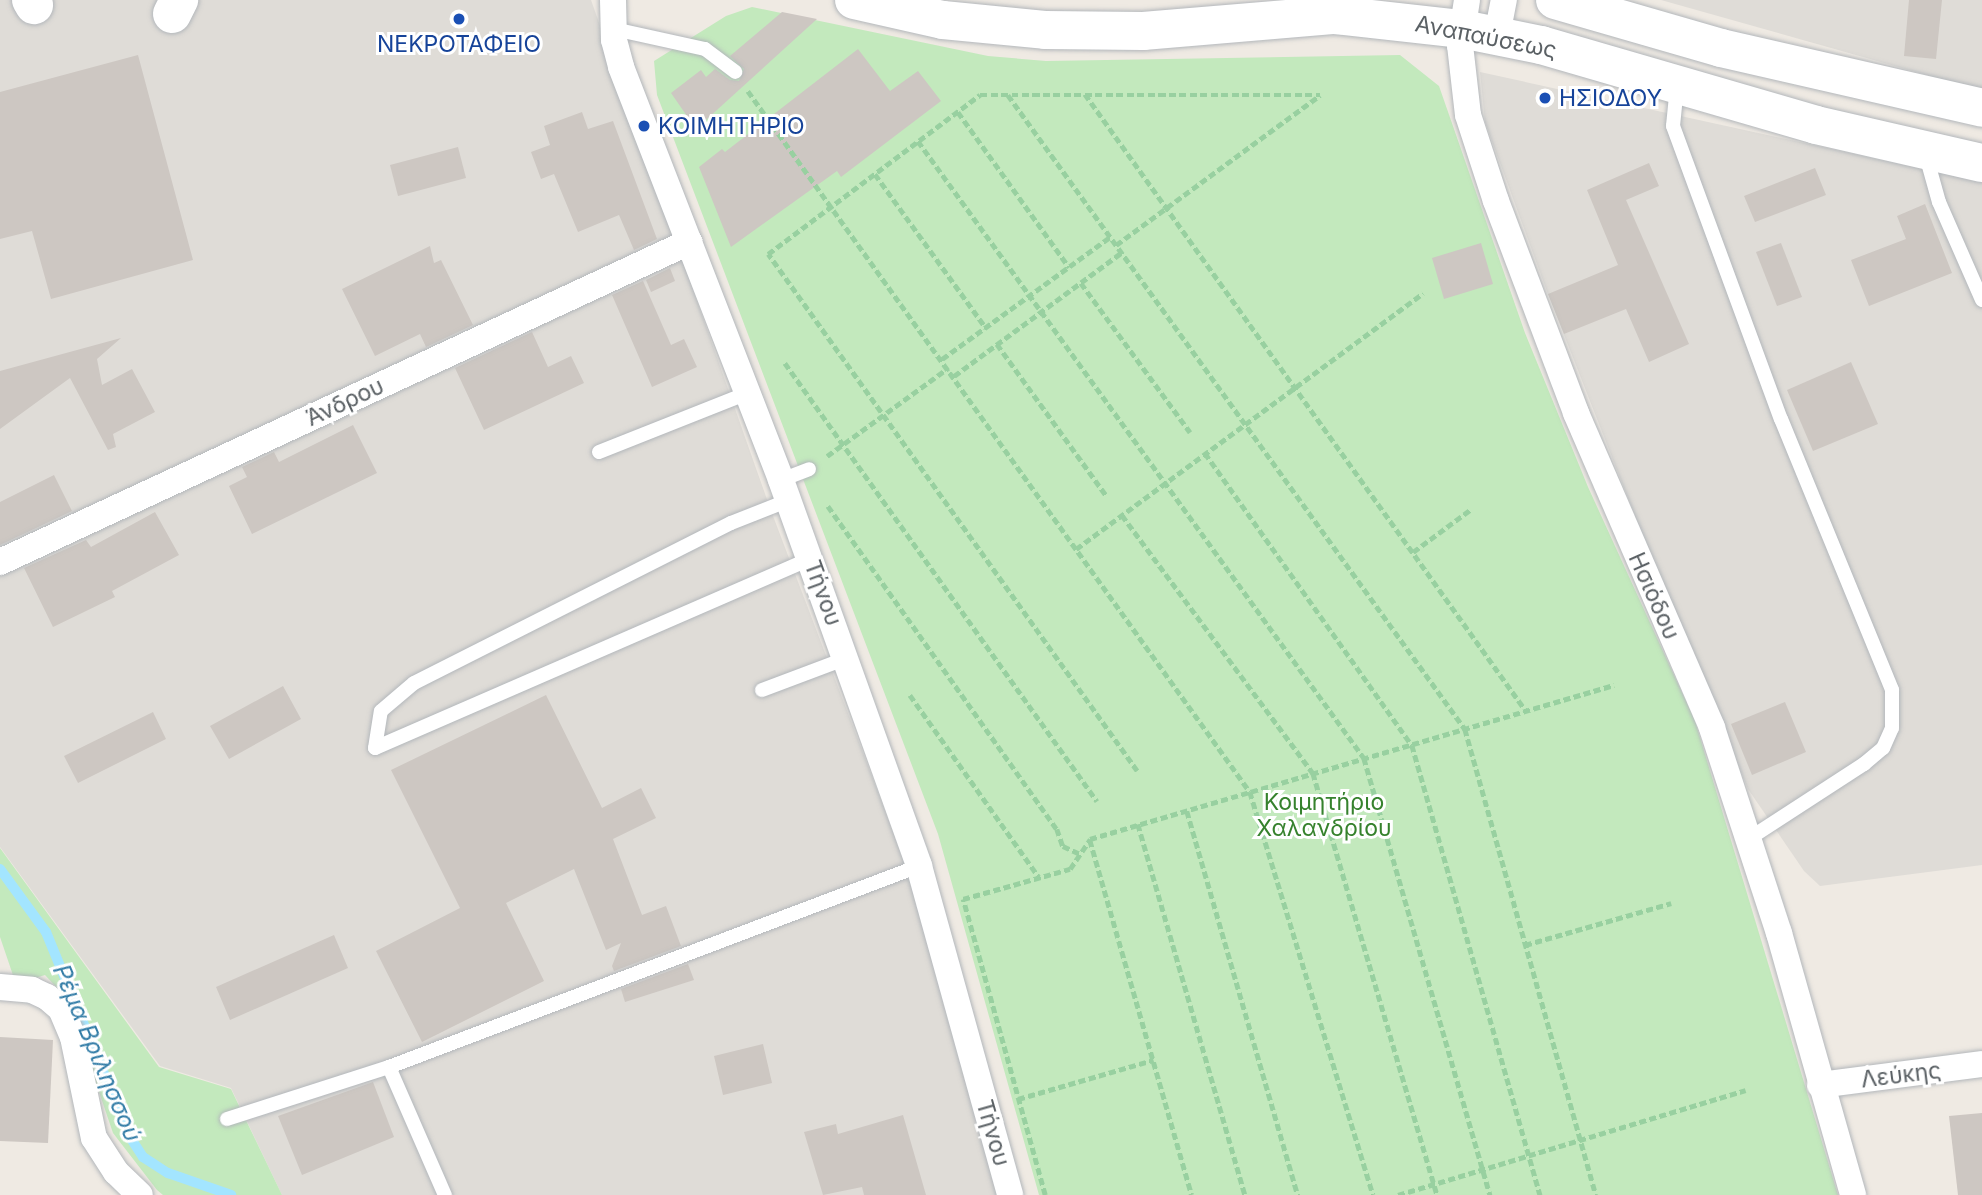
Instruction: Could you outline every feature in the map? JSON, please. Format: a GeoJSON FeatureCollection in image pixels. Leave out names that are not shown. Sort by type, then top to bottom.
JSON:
{"type":"FeatureCollection","features":[{"type":"Feature","properties":{"kind":"main road","name":"Αναπαύσεως"},"geometry":{"type":"LineString","coordinates":[[853,0],[943,20],[1045,30],[1143,31],[1335,15],[1482,16],[1677,85],[1816,125],[1982,163]]}},
{"type":"Feature","properties":{"kind":"main road"},"geometry":{"type":"LineString","coordinates":[[1555,0],[1721,48],[1982,108]]}},
{"type":"Feature","properties":{"kind":"street","name":"Τήνου"},"geometry":{"type":"LineString","coordinates":[[613,0],[614,29],[621,67],[785,490],[919,866],[1010,1195]]}},
{"type":"Feature","properties":{"kind":"street","name":"Ησιόδου"},"geometry":{"type":"LineString","coordinates":[[1482,16],[1460,62],[1468,116],[1496,201],[1576,413],[1712,728],[1750,838],[1853,1195]]}},
{"type":"Feature","properties":{"kind":"street","name":"Άνδρου"},"geometry":{"type":"LineString","coordinates":[[0,562],[689,242]]}},
{"type":"Feature","properties":{"kind":"street"},"geometry":{"type":"LineString","coordinates":[[0,987],[32,990],[61,1009],[73,1037],[94,1138],[116,1172],[140,1195]]}},
{"type":"Feature","properties":{"kind":"street","name":"Λεύκης"},"geometry":{"type":"LineString","coordinates":[[1820,1085],[1982,1064]]}},
{"type":"Feature","properties":{"kind":"lane"},"geometry":{"type":"LineString","coordinates":[[614,29],[705,49],[735,72]]}},
{"type":"Feature","properties":{"kind":"lane"},"geometry":{"type":"LineString","coordinates":[[1677,85],[1674,126],[1781,419],[1892,690],[1893,699],[1892,728],[1884,748],[1750,838]]}},
{"type":"Feature","properties":{"kind":"lane"},"geometry":{"type":"LineString","coordinates":[[1925,150],[1938,202],[1982,300]]}},
{"type":"Feature","properties":{"kind":"lane"},"geometry":{"type":"LineString","coordinates":[[599,452],[748,393]]}},
{"type":"Feature","properties":{"kind":"lane"},"geometry":{"type":"LineString","coordinates":[[808,469],[785,490],[731,523],[414,683],[381,711],[375,748],[810,559]]}},
{"type":"Feature","properties":{"kind":"lane"},"geometry":{"type":"LineString","coordinates":[[762,690],[847,658]]}},
{"type":"Feature","properties":{"kind":"lane"},"geometry":{"type":"LineString","coordinates":[[227,1119],[389,1067],[919,866]]}},
{"type":"Feature","properties":{"kind":"lane"},"geometry":{"type":"LineString","coordinates":[[389,1067],[445,1195]]}},
{"type":"Feature","properties":{"kind":"path"},"geometry":{"type":"LineString","coordinates":[[735,72],[1250,792],[1373,1195]]}},
{"type":"Feature","properties":{"kind":"path"},"geometry":{"type":"LineString","coordinates":[[1085,94],[1526,711]]}},
{"type":"Feature","properties":{"kind":"path"},"geometry":{"type":"LineString","coordinates":[[1116,245],[1320,94],[980,95],[768,254],[1137,771]]}},
{"type":"Feature","properties":{"kind":"path"},"geometry":{"type":"LineString","coordinates":[[1008,95],[1465,729],[1596,1195]]}},
{"type":"Feature","properties":{"kind":"path"},"geometry":{"type":"LineString","coordinates":[[958,111],[1069,267]]}},
{"type":"Feature","properties":{"kind":"path"},"geometry":{"type":"LineString","coordinates":[[918,141],[1364,758],[1490,1195]]}},
{"type":"Feature","properties":{"kind":"path"},"geometry":{"type":"LineString","coordinates":[[875,174],[986,328]]}},
{"type":"Feature","properties":{"kind":"path"},"geometry":{"type":"LineString","coordinates":[[942,359],[1110,237]]}},
{"type":"Feature","properties":{"kind":"path"},"geometry":{"type":"LineString","coordinates":[[954,376],[1121,253]]}},
{"type":"Feature","properties":{"kind":"path"},"geometry":{"type":"LineString","coordinates":[[1081,283],[1190,432]]}},
{"type":"Feature","properties":{"kind":"path"},"geometry":{"type":"LineString","coordinates":[[1076,549],[1423,293]]}},
{"type":"Feature","properties":{"kind":"path"},"geometry":{"type":"LineString","coordinates":[[997,344],[1107,495]]}},
{"type":"Feature","properties":{"kind":"path"},"geometry":{"type":"LineString","coordinates":[[785,363],[1097,801]]}},
{"type":"Feature","properties":{"kind":"path"},"geometry":{"type":"LineString","coordinates":[[808,469],[948,368]]}},
{"type":"Feature","properties":{"kind":"path"},"geometry":{"type":"LineString","coordinates":[[1205,453],[1412,745],[1540,1195]]}},
{"type":"Feature","properties":{"kind":"path"},"geometry":{"type":"LineString","coordinates":[[828,506],[1057,829],[1063,846],[1080,854]]}},
{"type":"Feature","properties":{"kind":"path"},"geometry":{"type":"LineString","coordinates":[[1413,552],[1470,510]]}},
{"type":"Feature","properties":{"kind":"path"},"geometry":{"type":"LineString","coordinates":[[1122,515],[1313,773],[1437,1195]]}},
{"type":"Feature","properties":{"kind":"path"},"geometry":{"type":"LineString","coordinates":[[1045,1195],[963,899],[1070,869],[1090,839],[1614,685]]}},
{"type":"Feature","properties":{"kind":"path"},"geometry":{"type":"LineString","coordinates":[[910,695],[1039,878]]}},
{"type":"Feature","properties":{"kind":"path"},"geometry":{"type":"LineString","coordinates":[[1187,811],[1298,1195]]}},
{"type":"Feature","properties":{"kind":"path"},"geometry":{"type":"LineString","coordinates":[[1138,824],[1245,1195]]}},
{"type":"Feature","properties":{"kind":"path"},"geometry":{"type":"LineString","coordinates":[[1090,839],[1192,1195]]}},
{"type":"Feature","properties":{"kind":"path"},"geometry":{"type":"LineString","coordinates":[[1525,945],[1671,903]]}},
{"type":"Feature","properties":{"kind":"path"},"geometry":{"type":"LineString","coordinates":[[1018,1099],[1153,1060]]}},
{"type":"Feature","properties":{"kind":"path"},"geometry":{"type":"LineString","coordinates":[[1398,1195],[1745,1090]]}},
{"type":"Feature","properties":{"kind":"shaded area"},"geometry":{"type":"Polygon","coordinates":[[[0,0],[591,0],[770,508],[909,874],[1002,1195],[282,1195],[231,1088],[160,1066],[0,847],[0,0]]]}},
{"type":"Feature","properties":{"kind":"shaded area"},"geometry":{"type":"Polygon","coordinates":[[[1661,0],[1982,0],[1982,89],[1948,81],[1661,0]]]}},
{"type":"Feature","properties":{"kind":"shaded area"},"geometry":{"type":"Polygon","coordinates":[[[1480,72],[1982,182],[1982,865],[1820,886],[1804,871],[1748,789],[1650,554],[1548,294],[1485,122],[1480,72]]]}},
{"type":"Feature","properties":{"kind":"green space","name":"Κοιμητήριο Χαλανδρίου"},"geometry":{"type":"Polygon","coordinates":[[[752,7],[988,56],[1046,61],[1400,55],[1439,86],[1525,333],[1588,487],[1695,721],[1838,1195],[1039,1195],[938,834],[657,95],[654,61],[726,16],[752,7]]]}},
{"type":"Feature","properties":{"kind":"green space"},"geometry":{"type":"Polygon","coordinates":[[[0,848],[159,1067],[231,1089],[282,1195],[163,1195],[157,1190],[113,1133],[79,1033],[59,990],[45,975],[16,984],[0,937],[0,848]]]}},
{"type":"Feature","properties":{"kind":"building"},"geometry":{"type":"Polygon","coordinates":[[[1909,0],[1942,0],[1936,59],[1904,56],[1909,0]]]}},
{"type":"Feature","properties":{"kind":"building"},"geometry":{"type":"Polygon","coordinates":[[[782,12],[817,19],[696,129],[671,93],[701,70],[706,77],[715,69],[730,80],[739,81],[744,69],[730,56],[782,12]]]}},
{"type":"Feature","properties":{"kind":"building"},"geometry":{"type":"Polygon","coordinates":[[[858,49],[890,91],[918,71],[941,101],[841,177],[837,171],[731,247],[699,167],[722,149],[725,152],[858,49]]]}},
{"type":"Feature","properties":{"kind":"building"},"geometry":{"type":"Polygon","coordinates":[[[138,55],[193,260],[51,299],[32,231],[0,239],[0,92],[138,55]]]}},
{"type":"Feature","properties":{"kind":"building"},"geometry":{"type":"Polygon","coordinates":[[[582,112],[588,129],[613,121],[657,239],[634,250],[619,215],[578,232],[554,174],[541,179],[531,152],[550,145],[544,126],[582,112]]]}},
{"type":"Feature","properties":{"kind":"building"},"geometry":{"type":"Polygon","coordinates":[[[458,147],[466,178],[398,196],[390,165],[458,147]]]}},
{"type":"Feature","properties":{"kind":"building"},"geometry":{"type":"Polygon","coordinates":[[[1649,163],[1659,186],[1626,200],[1689,344],[1649,362],[1626,309],[1564,334],[1548,294],[1618,265],[1587,190],[1649,163]]]}},
{"type":"Feature","properties":{"kind":"building"},"geometry":{"type":"Polygon","coordinates":[[[1815,168],[1826,195],[1755,222],[1744,196],[1815,168]]]}},
{"type":"Feature","properties":{"kind":"building"},"geometry":{"type":"Polygon","coordinates":[[[1925,204],[1952,273],[1869,306],[1851,260],[1906,239],[1897,216],[1925,204]]]}},
{"type":"Feature","properties":{"kind":"building"},"geometry":{"type":"Polygon","coordinates":[[[1481,243],[1493,284],[1444,299],[1432,258],[1481,243]]]}},
{"type":"Feature","properties":{"kind":"building"},"geometry":{"type":"Polygon","coordinates":[[[1781,243],[1802,297],[1777,306],[1756,252],[1781,243]]]}},
{"type":"Feature","properties":{"kind":"building"},"geometry":{"type":"Polygon","coordinates":[[[430,246],[434,263],[441,260],[473,325],[426,347],[420,334],[375,356],[342,289],[430,246]]]}},
{"type":"Feature","properties":{"kind":"building"},"geometry":{"type":"Polygon","coordinates":[[[670,268],[675,281],[651,292],[646,280],[670,268]]]}},
{"type":"Feature","properties":{"kind":"building"},"geometry":{"type":"Polygon","coordinates":[[[643,281],[671,345],[684,339],[697,367],[652,387],[612,295],[643,281]]]}},
{"type":"Feature","properties":{"kind":"building"},"geometry":{"type":"Polygon","coordinates":[[[532,332],[548,367],[571,356],[584,383],[484,430],[455,368],[532,332]]]}},
{"type":"Feature","properties":{"kind":"building"},"geometry":{"type":"Polygon","coordinates":[[[121,338],[97,359],[102,385],[132,369],[155,412],[113,434],[116,447],[108,450],[70,378],[0,429],[0,371],[121,338]]]}},
{"type":"Feature","properties":{"kind":"building"},"geometry":{"type":"Polygon","coordinates":[[[1851,362],[1878,424],[1813,451],[1787,390],[1851,362]]]}},
{"type":"Feature","properties":{"kind":"building"},"geometry":{"type":"Polygon","coordinates":[[[353,425],[377,473],[252,534],[229,486],[247,477],[242,467],[274,452],[279,462],[353,425]]]}},
{"type":"Feature","properties":{"kind":"building"},"geometry":{"type":"Polygon","coordinates":[[[54,475],[72,511],[0,545],[0,502],[54,475]]]}},
{"type":"Feature","properties":{"kind":"building"},"geometry":{"type":"Polygon","coordinates":[[[155,512],[179,555],[112,591],[115,597],[53,627],[24,568],[86,540],[91,547],[155,512]]]}},
{"type":"Feature","properties":{"kind":"building"},"geometry":{"type":"Polygon","coordinates":[[[283,686],[301,719],[229,759],[210,726],[283,686]]]}},
{"type":"Feature","properties":{"kind":"building"},"geometry":{"type":"Polygon","coordinates":[[[546,695],[602,808],[641,788],[656,818],[613,839],[642,915],[666,906],[681,946],[614,971],[612,966],[621,943],[606,950],[574,869],[506,903],[544,981],[422,1042],[376,951],[460,908],[391,770],[546,695]]]}},
{"type":"Feature","properties":{"kind":"building"},"geometry":{"type":"Polygon","coordinates":[[[1785,702],[1806,752],[1752,775],[1731,724],[1785,702]]]}},
{"type":"Feature","properties":{"kind":"building"},"geometry":{"type":"Polygon","coordinates":[[[153,712],[166,739],[78,783],[64,756],[153,712]]]}},
{"type":"Feature","properties":{"kind":"building"},"geometry":{"type":"Polygon","coordinates":[[[334,935],[348,968],[230,1020],[216,987],[334,935]]]}},
{"type":"Feature","properties":{"kind":"building"},"geometry":{"type":"Polygon","coordinates":[[[688,964],[694,980],[625,1002],[621,989],[688,964]]]}},
{"type":"Feature","properties":{"kind":"building"},"geometry":{"type":"Polygon","coordinates":[[[0,1037],[53,1040],[48,1143],[0,1141],[0,1037]]]}},
{"type":"Feature","properties":{"kind":"building"},"geometry":{"type":"Polygon","coordinates":[[[763,1044],[772,1083],[723,1095],[714,1056],[763,1044]]]}},
{"type":"Feature","properties":{"kind":"building"},"geometry":{"type":"Polygon","coordinates":[[[373,1082],[394,1137],[302,1175],[278,1116],[373,1082]]]}},
{"type":"Feature","properties":{"kind":"building"},"geometry":{"type":"Polygon","coordinates":[[[1982,1113],[1982,1195],[1958,1195],[1949,1116],[1982,1113]]]}},
{"type":"Feature","properties":{"kind":"building"},"geometry":{"type":"Polygon","coordinates":[[[903,1115],[926,1195],[864,1195],[862,1187],[823,1195],[804,1132],[836,1124],[838,1134],[903,1115]]]}},
{"type":"Feature","properties":{"kind":"waterway","name":"Ρέμα Βριλησσού"},"geometry":{"type":"LineString","coordinates":[[0,869],[46,932],[130,1137],[143,1157],[168,1173],[231,1195]]}},
{"type":"Feature","properties":{"kind":"place","name":"ΝΕΚΡΟΤΑΦΕΙΟ"},"geometry":{"type":"Point","coordinates":[459,19]}},
{"type":"Feature","properties":{"kind":"place","name":"ΗΣΙΟΔΟΥ"},"geometry":{"type":"Point","coordinates":[1545,98]}},
{"type":"Feature","properties":{"kind":"place","name":"ΚΟΙΜΗΤΗΡΙΟ"},"geometry":{"type":"Point","coordinates":[644,126]}}]}
